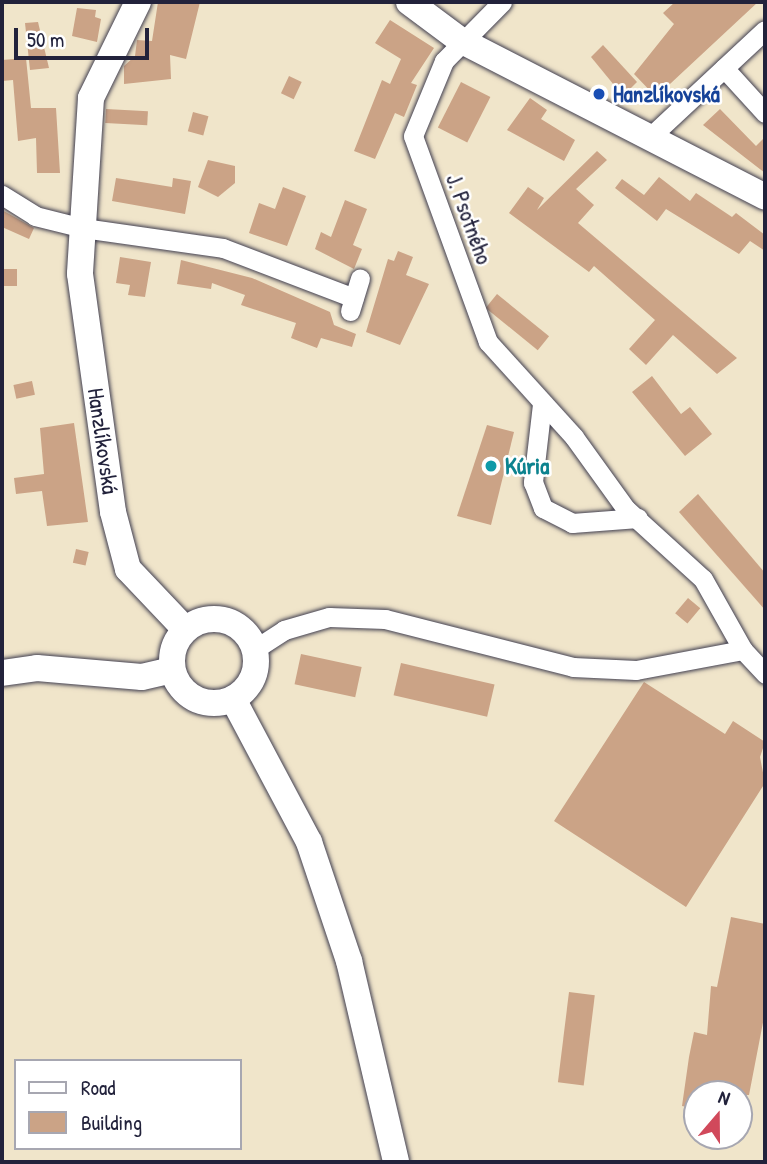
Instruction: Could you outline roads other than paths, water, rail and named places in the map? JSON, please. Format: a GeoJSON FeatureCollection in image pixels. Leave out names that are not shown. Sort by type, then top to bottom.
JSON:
{"type":"FeatureCollection","features":[{"type":"Feature","properties":{"kind":"street","name":"Hanzlíkovská"},"geometry":{"type":"LineString","coordinates":[[138,2],[91,97],[80,274],[113,512],[128,569],[185,629]]}},
{"type":"Feature","properties":{"kind":"street"},"geometry":{"type":"LineString","coordinates":[[409,2],[460,40],[765,197]]}},
{"type":"Feature","properties":{"kind":"street"},"geometry":{"type":"LineString","coordinates":[[460,40],[502,2]]}},
{"type":"Feature","properties":{"kind":"street"},"geometry":{"type":"LineString","coordinates":[[649,138],[765,30]]}},
{"type":"Feature","properties":{"kind":"street","name":"J. Psotného"},"geometry":{"type":"LineString","coordinates":[[460,40],[413,136],[488,342],[638,518],[704,579],[743,650],[765,674]]}},
{"type":"Feature","properties":{"kind":"street"},"geometry":{"type":"LineString","coordinates":[[724,68],[765,113]]}},
{"type":"Feature","properties":{"kind":"street"},"geometry":{"type":"LineString","coordinates":[[2,195],[35,216],[83,228],[223,248],[355,296]]}},
{"type":"Feature","properties":{"kind":"street"},"geometry":{"type":"LineString","coordinates":[[542,404],[533,482],[543,508],[572,523],[638,518]]}},
{"type":"Feature","properties":{"kind":"street"},"geometry":{"type":"LineString","coordinates":[[255,649],[284,630],[329,617],[385,619],[573,667],[636,670],[743,650]]}},
{"type":"Feature","properties":{"kind":"street"},"geometry":{"type":"LineString","coordinates":[[219,619],[242,628],[255,649],[255,672],[233,699],[195,699],[172,670],[175,644],[185,629],[219,619]]}},
{"type":"Feature","properties":{"kind":"street"},"geometry":{"type":"LineString","coordinates":[[2,673],[37,668],[142,677],[172,670]]}},
{"type":"Feature","properties":{"kind":"street"},"geometry":{"type":"LineString","coordinates":[[233,699],[309,842],[349,961],[396,1162]]}},
{"type":"Feature","properties":{"kind":"place","name":"Hanzlíkovská"},"geometry":{"type":"Point","coordinates":[599,94]}},
{"type":"Feature","properties":{"kind":"place","name":"Kúria"},"geometry":{"type":"Point","coordinates":[491,466]}}]}
